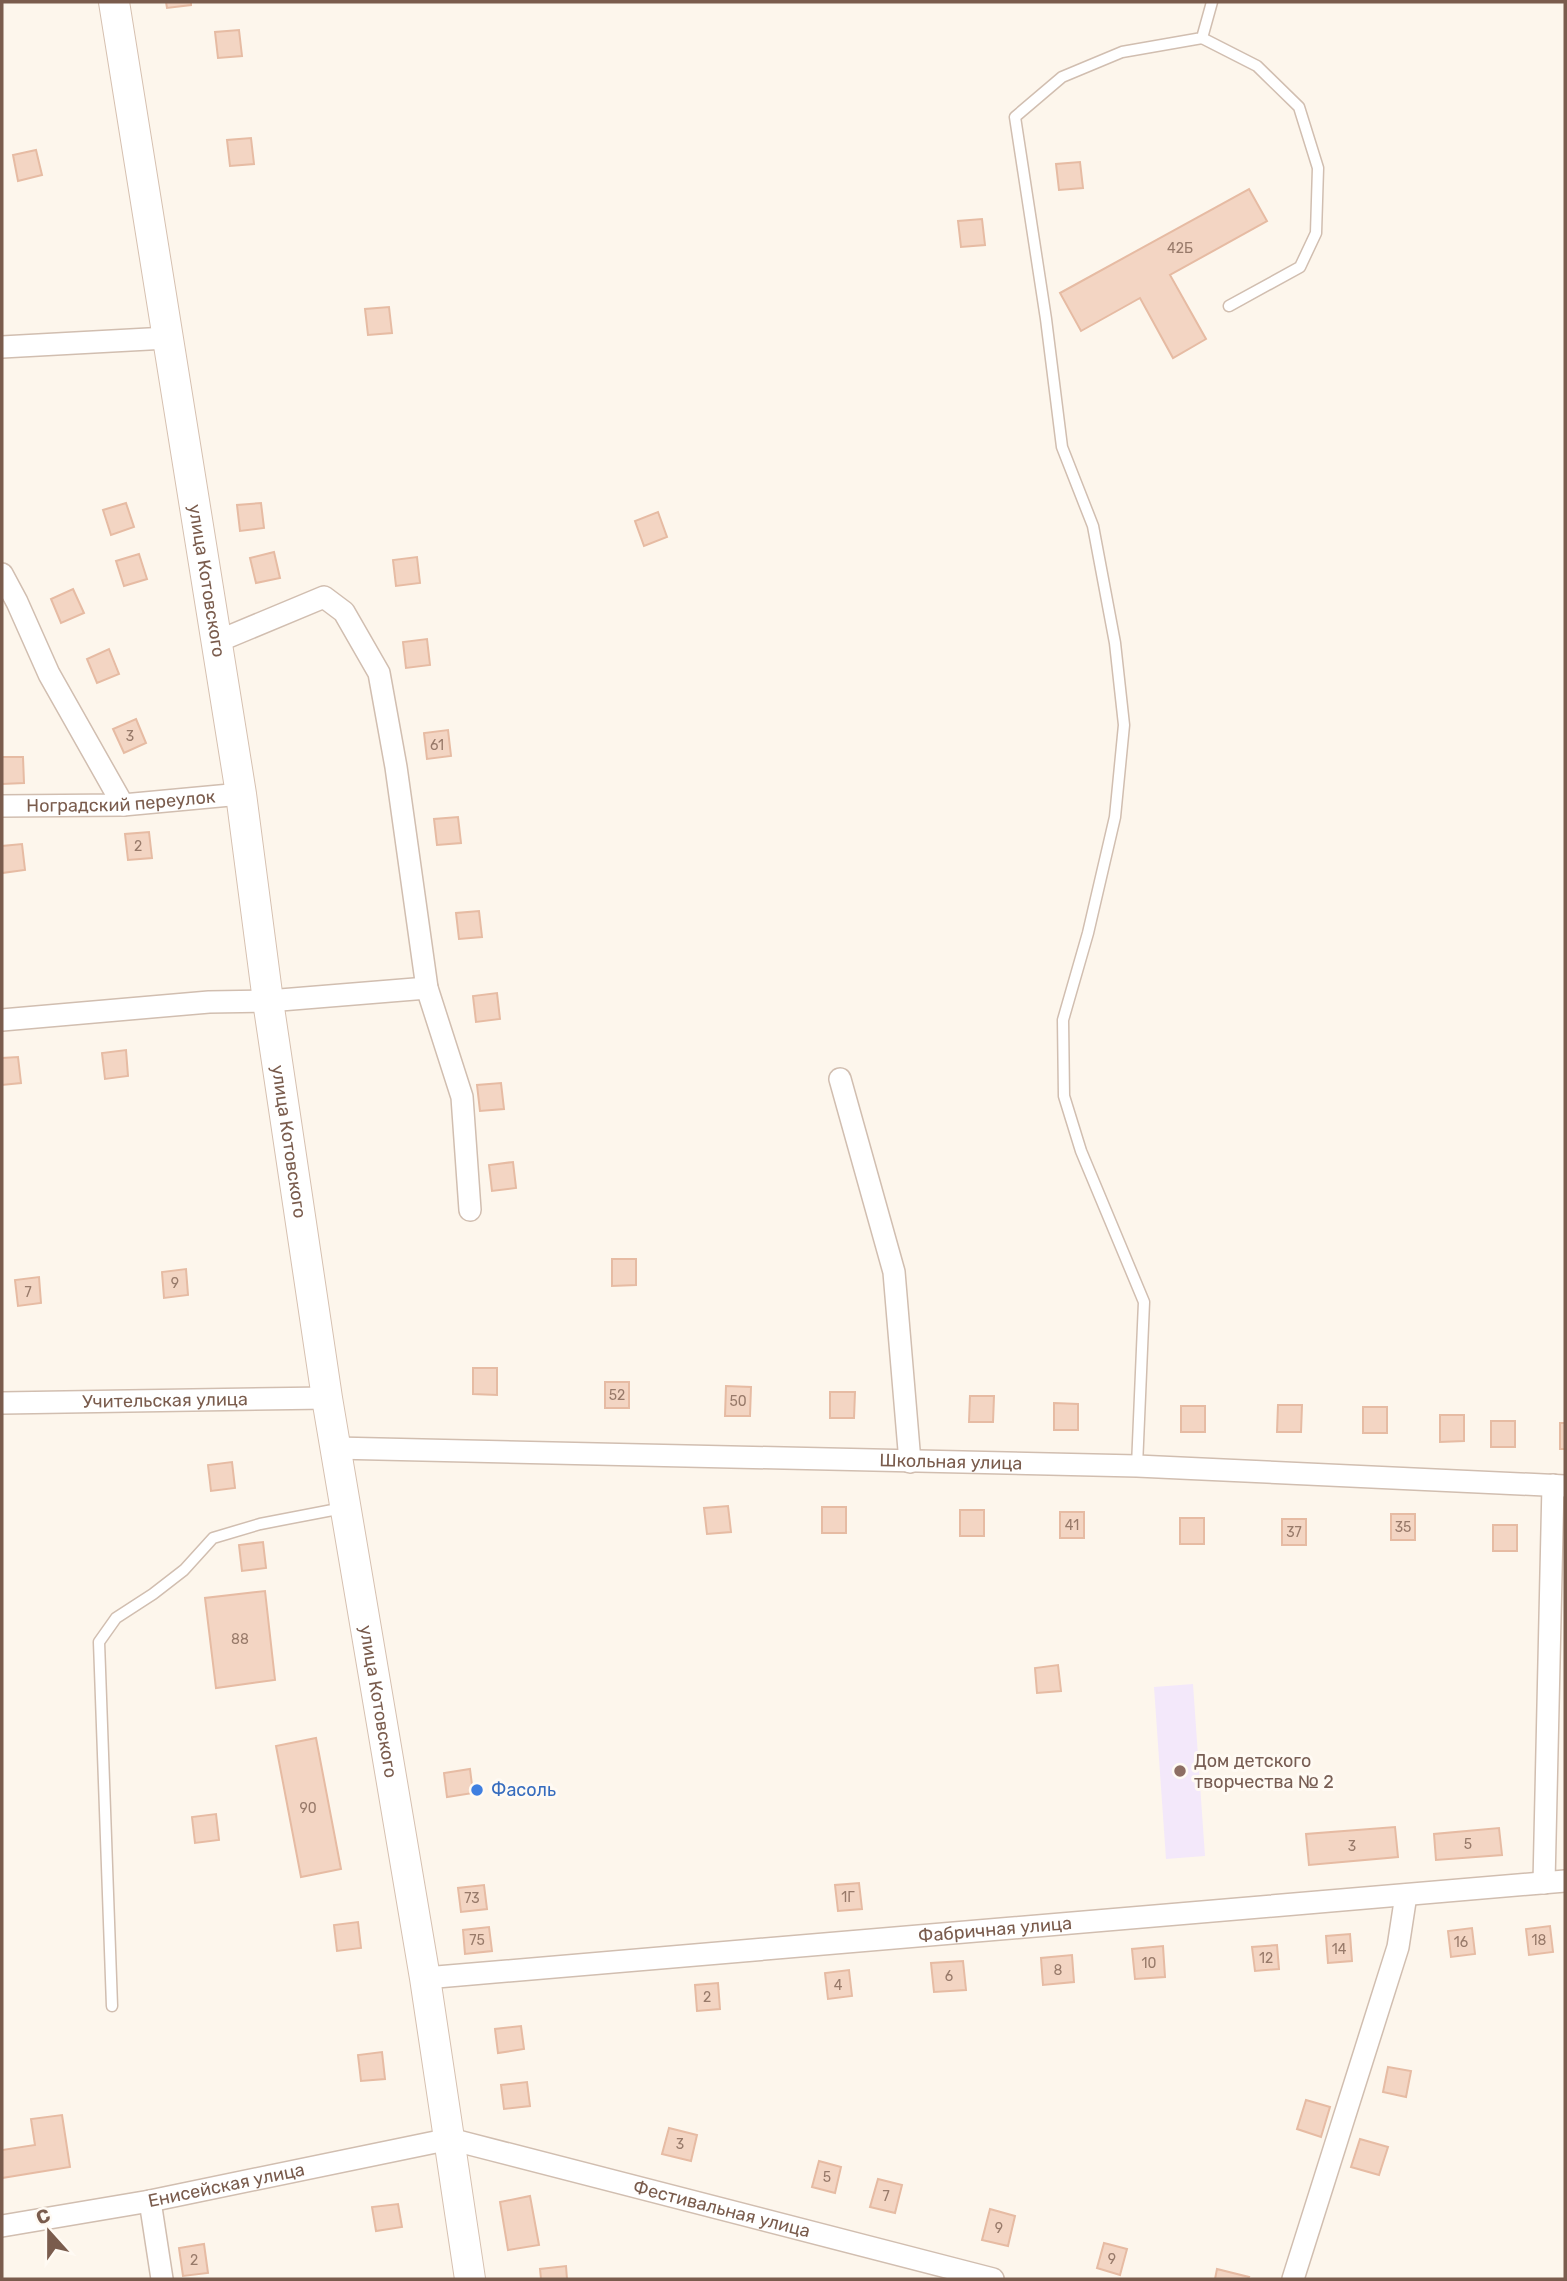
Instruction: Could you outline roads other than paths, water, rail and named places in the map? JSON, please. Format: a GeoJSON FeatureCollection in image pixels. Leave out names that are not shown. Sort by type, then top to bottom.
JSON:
{"type":"FeatureCollection","features":[{"type":"Feature","properties":{"kind":"main road","name":"улица Котовского"},"geometry":{"type":"LineString","coordinates":[[114,2],[241,794],[268,1001],[327,1398],[425,1978],[470,2279]]}},
{"type":"Feature","properties":{"kind":"street"},"geometry":{"type":"LineString","coordinates":[[2,347],[167,338]]}},
{"type":"Feature","properties":{"kind":"street"},"geometry":{"type":"LineString","coordinates":[[2,574],[49,674],[123,806]]}},
{"type":"Feature","properties":{"kind":"street"},"geometry":{"type":"LineString","coordinates":[[216,642],[324,597],[344,612],[380,673],[427,988],[462,1097],[470,1210]]}},
{"type":"Feature","properties":{"kind":"street","name":"Ноградский переулок"},"geometry":{"type":"LineString","coordinates":[[2,806],[123,806],[241,794]]}},
{"type":"Feature","properties":{"kind":"street"},"geometry":{"type":"LineString","coordinates":[[2,1020],[209,1002],[268,1001],[427,988]]}},
{"type":"Feature","properties":{"kind":"street"},"geometry":{"type":"LineString","coordinates":[[840,1079],[894,1272],[910,1462]]}},
{"type":"Feature","properties":{"kind":"street","name":"Учительская улица"},"geometry":{"type":"LineString","coordinates":[[2,1403],[327,1398]]}},
{"type":"Feature","properties":{"kind":"street","name":"Школьная улица"},"geometry":{"type":"LineString","coordinates":[[335,1448],[1137,1466],[1559,1486]]}},
{"type":"Feature","properties":{"kind":"street"},"geometry":{"type":"LineString","coordinates":[[1555,1882],[1559,1486]]}},
{"type":"Feature","properties":{"kind":"street","name":"Фабричная улица"},"geometry":{"type":"LineString","coordinates":[[425,1978],[1555,1882]]}},
{"type":"Feature","properties":{"kind":"street"},"geometry":{"type":"LineString","coordinates":[[1293,2279],[1398,1947],[1406,1895]]}},
{"type":"Feature","properties":{"kind":"street","name":"Енисейская улица"},"geometry":{"type":"LineString","coordinates":[[2,2226],[150,2201],[450,2139]]}},
{"type":"Feature","properties":{"kind":"street","name":"Фестивальная улица"},"geometry":{"type":"LineString","coordinates":[[450,2139],[993,2279]]}},
{"type":"Feature","properties":{"kind":"street"},"geometry":{"type":"LineString","coordinates":[[150,2201],[162,2279]]}},
{"type":"Feature","properties":{"kind":"lane"},"geometry":{"type":"LineString","coordinates":[[1202,38],[1212,2]]}},
{"type":"Feature","properties":{"kind":"lane"},"geometry":{"type":"LineString","coordinates":[[1137,1466],[1144,1302],[1081,1151],[1064,1096],[1063,1020],[1088,933],[1115,817],[1124,725],[1115,643],[1093,526],[1062,447],[1046,319],[1015,117],[1062,77],[1122,52],[1202,38],[1257,66],[1299,107],[1318,168],[1316,233],[1300,267],[1229,306]]}},
{"type":"Feature","properties":{"kind":"lane"},"geometry":{"type":"LineString","coordinates":[[113,2006],[99,1642],[116,1618],[184,1570],[213,1538],[260,1524],[346,1507]]}},
{"type":"Feature","properties":{"kind":"place","name":"Дом детского творчества № 2"},"geometry":{"type":"Point","coordinates":[1180,1771]}},
{"type":"Feature","properties":{"kind":"place","name":"Фасоль"},"geometry":{"type":"Point","coordinates":[477,1790]}}]}
